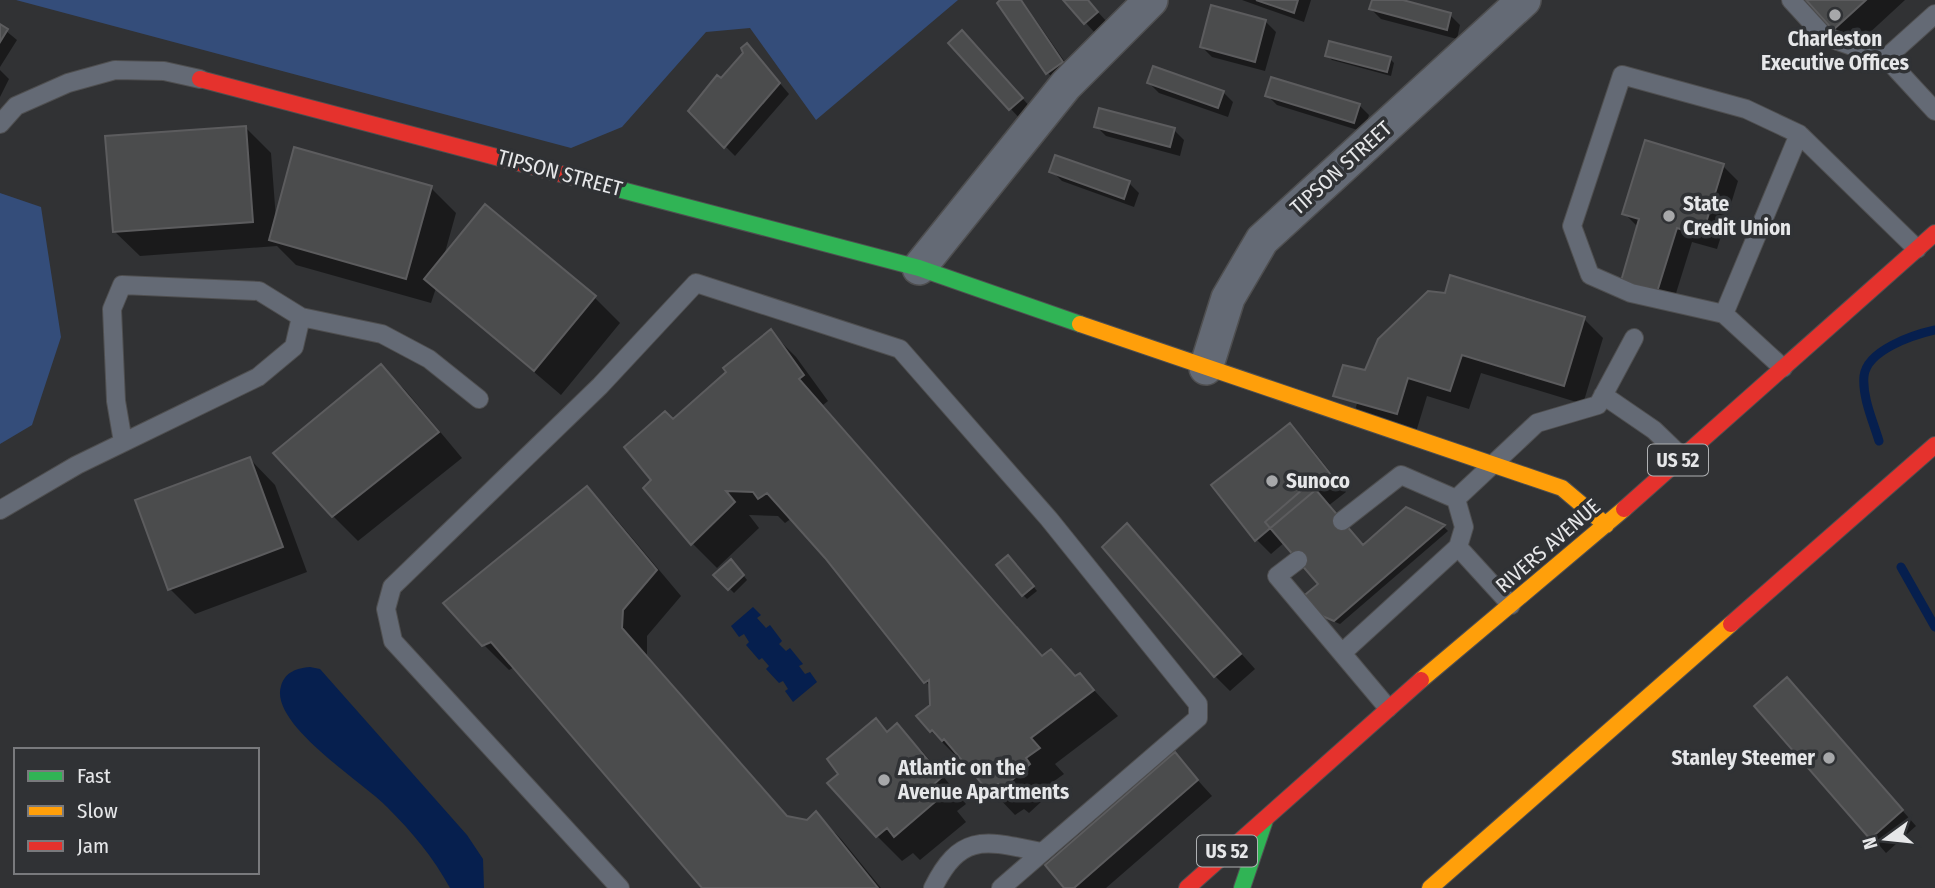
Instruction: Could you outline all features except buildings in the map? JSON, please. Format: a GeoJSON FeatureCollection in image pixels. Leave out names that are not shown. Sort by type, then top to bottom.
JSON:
{"type":"FeatureCollection","features":[{"type":"Feature","properties":{"kind":"main road","name":"TIPSON STREET"},"geometry":{"type":"LineString","coordinates":[[200,79],[919,268],[1491,466],[1562,488],[1606,524]]}},
{"type":"Feature","properties":{"kind":"main road","name":"RIVERS AVENUE"},"geometry":{"type":"LineString","coordinates":[[1187,888],[1388,708],[1606,524],[1935,233]]}},
{"type":"Feature","properties":{"kind":"main road"},"geometry":{"type":"LineString","coordinates":[[1430,888],[1935,445]]}},
{"type":"Feature","properties":{"kind":"main road"},"geometry":{"type":"LineString","coordinates":[[1226,888],[1267,815]]}},
{"type":"Feature","properties":{"kind":"main road"},"geometry":{"type":"LineString","coordinates":[[1242,888],[1267,815]]}},
{"type":"Feature","properties":{"kind":"street"},"geometry":{"type":"LineString","coordinates":[[919,268],[1066,85],[1151,0]]}},
{"type":"Feature","properties":{"kind":"street","name":"TIPSON STREET"},"geometry":{"type":"LineString","coordinates":[[1206,368],[1228,298],[1262,240],[1524,0]]}},
{"type":"Feature","properties":{"kind":"lane"},"geometry":{"type":"LineString","coordinates":[[1791,0],[1824,36],[1886,58],[1935,111]]}},
{"type":"Feature","properties":{"kind":"lane"},"geometry":{"type":"LineString","coordinates":[[1886,58],[1935,14]]}},
{"type":"Feature","properties":{"kind":"lane"},"geometry":{"type":"LineString","coordinates":[[0,124],[16,106],[68,83],[115,70],[164,71],[200,79]]}},
{"type":"Feature","properties":{"kind":"lane"},"geometry":{"type":"LineString","coordinates":[[1783,368],[1724,314],[1631,293],[1590,275],[1573,226],[1622,75],[1746,109],[1799,134],[1917,249]]}},
{"type":"Feature","properties":{"kind":"lane"},"geometry":{"type":"LineString","coordinates":[[1724,314],[1799,134]]}},
{"type":"Feature","properties":{"kind":"lane"},"geometry":{"type":"LineString","coordinates":[[620,888],[393,641],[386,609],[392,587],[600,386],[696,283],[900,349],[1049,519],[1198,704],[1198,718],[1000,888]]}},
{"type":"Feature","properties":{"kind":"lane"},"geometry":{"type":"LineString","coordinates":[[122,442],[116,401],[112,309],[122,285],[259,291],[301,317],[382,334],[429,359],[479,399]]}},
{"type":"Feature","properties":{"kind":"lane"},"geometry":{"type":"LineString","coordinates":[[0,510],[77,464],[258,377],[293,347],[301,317]]}},
{"type":"Feature","properties":{"kind":"lane"},"geometry":{"type":"LineString","coordinates":[[1456,499],[1537,423],[1598,405],[1634,338]]}},
{"type":"Feature","properties":{"kind":"lane"},"geometry":{"type":"LineString","coordinates":[[1604,395],[1654,430],[1682,457]]}},
{"type":"Feature","properties":{"kind":"lane"},"geometry":{"type":"LineString","coordinates":[[1342,521],[1401,475],[1456,499]]}},
{"type":"Feature","properties":{"kind":"lane"},"geometry":{"type":"LineString","coordinates":[[1342,653],[1458,547],[1464,527],[1456,499]]}},
{"type":"Feature","properties":{"kind":"lane"},"geometry":{"type":"LineString","coordinates":[[1458,547],[1511,606]]}},
{"type":"Feature","properties":{"kind":"lane"},"geometry":{"type":"LineString","coordinates":[[1298,560],[1278,576],[1388,708]]}},
{"type":"Feature","properties":{"kind":"lane"},"geometry":{"type":"LineString","coordinates":[[933,888],[942,869],[957,853],[977,843],[994,843],[1041,852]]}},
{"type":"Feature","properties":{"kind":"shaded area"},"geometry":{"type":"Polygon","coordinates":[[[16,0],[958,0],[816,120],[750,28],[706,32],[622,127],[571,148],[16,0]]]}},
{"type":"Feature","properties":{"kind":"shaded area"},"geometry":{"type":"Polygon","coordinates":[[[0,193],[41,207],[61,337],[32,425],[0,444],[0,193]]]}},
{"type":"Feature","properties":{"kind":"shaded area"},"geometry":{"type":"Polygon","coordinates":[[[753,607],[761,615],[757,618],[766,628],[770,625],[782,641],[779,644],[786,651],[790,648],[803,664],[799,666],[805,674],[810,672],[817,682],[793,702],[785,691],[788,689],[783,681],[779,683],[766,669],[769,666],[762,658],[759,660],[746,645],[749,642],[744,634],[739,637],[731,626],[753,607]]]}},
{"type":"Feature","properties":{"kind":"shaded area"},"geometry":{"type":"Polygon","coordinates":[[[310,667],[320,669],[467,835],[483,859],[484,888],[450,888],[429,855],[396,816],[320,751],[289,717],[281,701],[283,681],[292,672],[310,667]]]}},
{"type":"Feature","properties":{"kind":"waterway"},"geometry":{"type":"LineString","coordinates":[[1879,441],[1865,392],[1864,376],[1867,367],[1882,351],[1892,345],[1935,330]]}},
{"type":"Feature","properties":{"kind":"waterway"},"geometry":{"type":"LineString","coordinates":[[1901,567],[1935,627]]}},
{"type":"Feature","properties":{"kind":"traffic: fast"},"geometry":{"type":"LineString","coordinates":[[595,183],[919,268],[1080,324]]}},
{"type":"Feature","properties":{"kind":"traffic: fast"},"geometry":{"type":"LineString","coordinates":[[1242,888],[1265,820]]}},
{"type":"Feature","properties":{"kind":"traffic: slow"},"geometry":{"type":"LineString","coordinates":[[1080,324],[1562,488],[1606,525]]}},
{"type":"Feature","properties":{"kind":"traffic: slow"},"geometry":{"type":"LineString","coordinates":[[1421,680],[1624,509]]}},
{"type":"Feature","properties":{"kind":"traffic: slow"},"geometry":{"type":"LineString","coordinates":[[1430,888],[1731,624]]}},
{"type":"Feature","properties":{"kind":"traffic: jam"},"geometry":{"type":"LineString","coordinates":[[200,79],[595,183]]}},
{"type":"Feature","properties":{"kind":"traffic: jam"},"geometry":{"type":"LineString","coordinates":[[1624,509],[1935,233]]}},
{"type":"Feature","properties":{"kind":"traffic: jam"},"geometry":{"type":"LineString","coordinates":[[1731,624],[1935,445]]}},
{"type":"Feature","properties":{"kind":"traffic: jam"},"geometry":{"type":"LineString","coordinates":[[1187,888],[1421,680]]}},
{"type":"Feature","properties":{"kind":"place","name":"Charleston Executive Offices"},"geometry":{"type":"Point","coordinates":[1835,15]}},
{"type":"Feature","properties":{"kind":"place","name":"State Credit Union"},"geometry":{"type":"Point","coordinates":[1669,216]}},
{"type":"Feature","properties":{"kind":"place","name":"Sunoco"},"geometry":{"type":"Point","coordinates":[1272,481]}},
{"type":"Feature","properties":{"kind":"place","name":"Stanley Steemer"},"geometry":{"type":"Point","coordinates":[1829,758]}},
{"type":"Feature","properties":{"kind":"place","name":"Atlantic on the Avenue Apartments"},"geometry":{"type":"Point","coordinates":[884,780]}}]}
